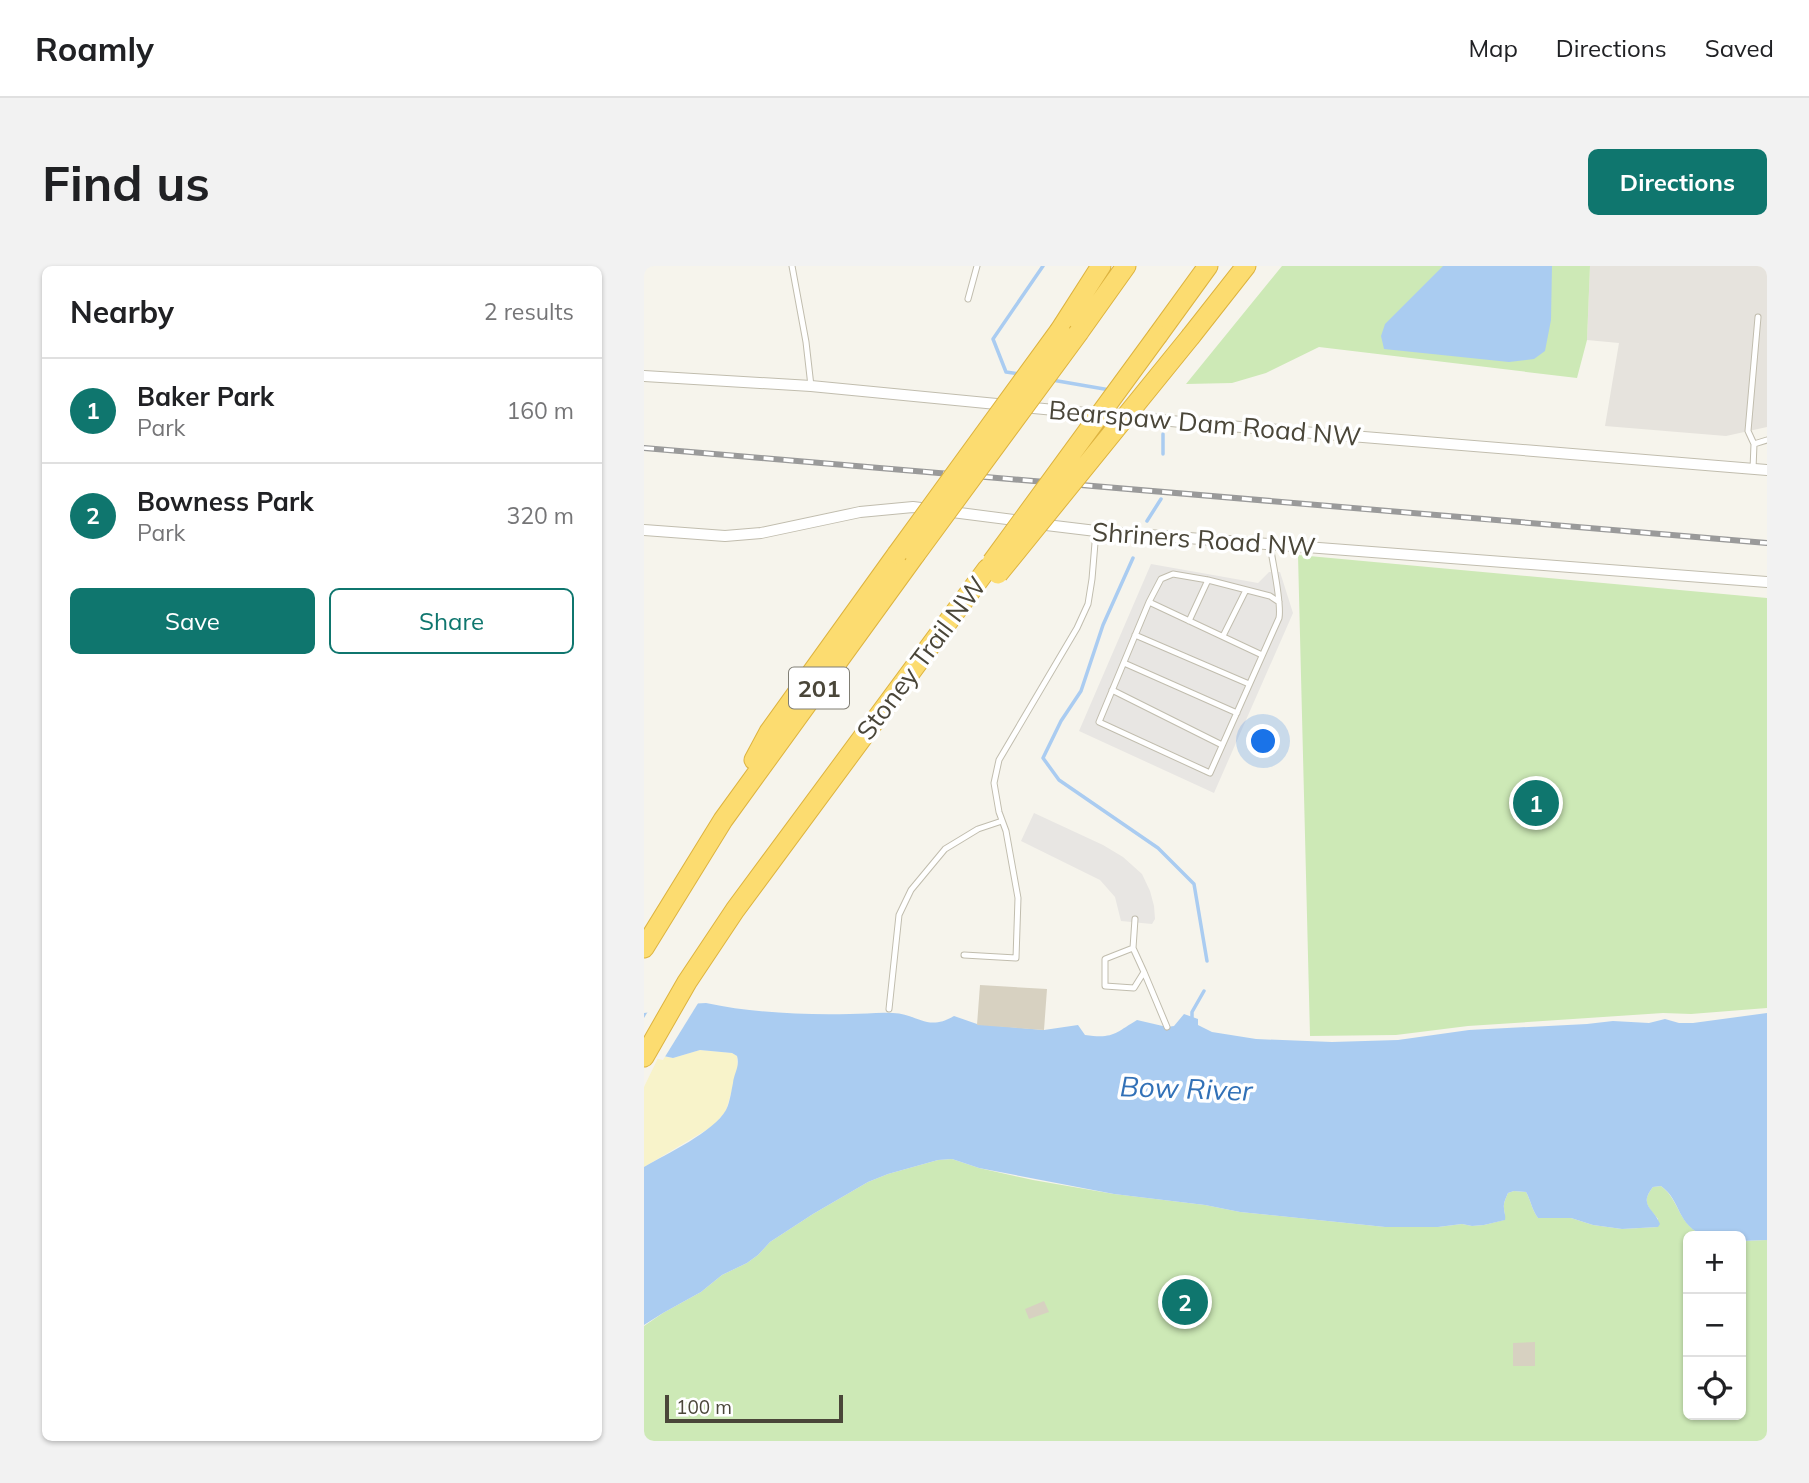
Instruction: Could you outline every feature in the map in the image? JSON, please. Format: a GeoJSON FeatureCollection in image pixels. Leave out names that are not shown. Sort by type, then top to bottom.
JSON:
{"type":"FeatureCollection","features":[{"type":"Feature","properties":{"kind":"highway"},"geometry":{"type":"LineString","coordinates":[[1069,331],[1101,266]]}},
{"type":"Feature","properties":{"kind":"highway","name":"201"},"geometry":{"type":"LineString","coordinates":[[644,948],[723,820],[906,555],[1069,331],[1126,266]]}},
{"type":"Feature","properties":{"kind":"highway","name":"Stoney Trail NW"},"geometry":{"type":"LineString","coordinates":[[644,1057],[694,972],[735,910],[913,671],[992,571],[1208,266]]}},
{"type":"Feature","properties":{"kind":"highway"},"geometry":{"type":"LineString","coordinates":[[992,571],[1191,336],[1246,266]]}},
{"type":"Feature","properties":{"kind":"street","name":"Bearspaw Dam Road NW"},"geometry":{"type":"LineString","coordinates":[[644,376],[811,386],[1192,423],[1767,470]]}},
{"type":"Feature","properties":{"kind":"street","name":"Shriners Road NW"},"geometry":{"type":"LineString","coordinates":[[644,530],[725,536],[761,533],[860,512],[914,507],[1096,531],[1767,582]]}},
{"type":"Feature","properties":{"kind":"lane"},"geometry":{"type":"LineString","coordinates":[[792,266],[811,386]]}},
{"type":"Feature","properties":{"kind":"lane"},"geometry":{"type":"LineString","coordinates":[[968,299],[977,266]]}},
{"type":"Feature","properties":{"kind":"lane"},"geometry":{"type":"LineString","coordinates":[[1753,469],[1754,444],[1748,431],[1758,317]]}},
{"type":"Feature","properties":{"kind":"lane"},"geometry":{"type":"LineString","coordinates":[[1754,444],[1767,440]]}},
{"type":"Feature","properties":{"kind":"lane"},"geometry":{"type":"LineString","coordinates":[[964,955],[1016,958],[1018,898],[995,783],[999,760],[1077,628],[1088,604],[1093,579],[1096,531]]}},
{"type":"Feature","properties":{"kind":"lane"},"geometry":{"type":"LineString","coordinates":[[1270,544],[1279,602],[1279,618],[1210,773],[1099,722],[1161,579],[1173,574],[1208,580],[1270,596],[1279,602]]}},
{"type":"Feature","properties":{"kind":"lane"},"geometry":{"type":"LineString","coordinates":[[1189,621],[1208,580]]}},
{"type":"Feature","properties":{"kind":"lane"},"geometry":{"type":"LineString","coordinates":[[1223,636],[1246,590]]}},
{"type":"Feature","properties":{"kind":"lane"},"geometry":{"type":"LineString","coordinates":[[1149,602],[1262,655]]}},
{"type":"Feature","properties":{"kind":"lane"},"geometry":{"type":"LineString","coordinates":[[1135,635],[1249,684]]}},
{"type":"Feature","properties":{"kind":"lane"},"geometry":{"type":"LineString","coordinates":[[1124,663],[1237,713]]}},
{"type":"Feature","properties":{"kind":"lane"},"geometry":{"type":"LineString","coordinates":[[1112,690],[1222,745]]}},
{"type":"Feature","properties":{"kind":"lane"},"geometry":{"type":"LineString","coordinates":[[889,1009],[899,915],[911,890],[945,849],[978,829],[1002,821]]}},
{"type":"Feature","properties":{"kind":"lane"},"geometry":{"type":"LineString","coordinates":[[1135,919],[1133,948],[1167,1027]]}},
{"type":"Feature","properties":{"kind":"lane"},"geometry":{"type":"LineString","coordinates":[[1133,948],[1105,959],[1105,986],[1133,988],[1144,972]]}},
{"type":"Feature","properties":{"kind":"shaded area"},"geometry":{"type":"Polygon","coordinates":[[[1590,266],[1767,266],[1767,427],[1726,436],[1605,426],[1619,343],[1587,340],[1590,266]]]}},
{"type":"Feature","properties":{"kind":"shaded area"},"geometry":{"type":"Polygon","coordinates":[[[1151,564],[1258,583],[1269,572],[1280,572],[1293,613],[1214,793],[1079,731],[1151,564]]]}},
{"type":"Feature","properties":{"kind":"shaded area"},"geometry":{"type":"Polygon","coordinates":[[[1034,813],[1103,845],[1123,857],[1142,874],[1154,906],[1155,919],[1152,924],[1121,921],[1115,897],[1100,880],[1021,841],[1034,813]]]}},
{"type":"Feature","properties":{"kind":"green space"},"geometry":{"type":"Polygon","coordinates":[[[1282,266],[1590,266],[1587,340],[1577,378],[1319,347],[1266,373],[1232,383],[1186,384],[1282,266]]]}},
{"type":"Feature","properties":{"kind":"green space"},"geometry":{"type":"Polygon","coordinates":[[[1298,555],[1767,598],[1767,1008],[1468,1026],[1396,1035],[1310,1036],[1298,555]]]}},
{"type":"Feature","properties":{"kind":"green space"},"geometry":{"type":"Polygon","coordinates":[[[952,1159],[1033,1180],[1114,1194],[1240,1212],[1385,1227],[1462,1224],[1472,1226],[1504,1220],[1505,1200],[1508,1193],[1514,1191],[1526,1192],[1538,1218],[1571,1218],[1593,1225],[1622,1229],[1658,1227],[1658,1219],[1649,1208],[1647,1197],[1653,1187],[1661,1186],[1684,1220],[1696,1231],[1683,1231],[1683,1420],[1746,1420],[1746,1241],[1767,1240],[1767,1441],[644,1441],[644,1326],[701,1292],[722,1275],[747,1263],[770,1242],[813,1214],[868,1182],[938,1160],[952,1159]]]}},
{"type":"Feature","properties":{"kind":"sand"},"geometry":{"type":"Polygon","coordinates":[[[700,1050],[732,1053],[737,1056],[738,1068],[726,1111],[713,1126],[644,1167],[644,1087],[659,1056],[673,1058],[700,1050]]]}},
{"type":"Feature","properties":{"kind":"water"},"geometry":{"type":"Polygon","coordinates":[[[1443,266],[1552,266],[1551,320],[1545,351],[1534,359],[1509,362],[1384,349],[1381,336],[1385,324],[1443,266]]]}},
{"type":"Feature","properties":{"kind":"water","name":"Bow River"},"geometry":{"type":"Polygon","coordinates":[[[706,1003],[796,1014],[893,1013],[929,1022],[945,1021],[954,1016],[977,1024],[1044,1030],[1078,1025],[1085,1035],[1095,1036],[1114,1034],[1137,1020],[1167,1027],[1174,1026],[1184,1014],[1198,1019],[1198,1025],[1212,1032],[1256,1039],[1332,1042],[1398,1040],[1469,1030],[1613,1021],[1649,1023],[1665,1019],[1693,1023],[1767,1013],[1767,1240],[1746,1241],[1746,1231],[1695,1231],[1661,1186],[1653,1187],[1647,1199],[1660,1224],[1658,1227],[1622,1229],[1593,1225],[1571,1218],[1538,1218],[1526,1192],[1514,1191],[1508,1193],[1505,1200],[1505,1220],[1472,1226],[1462,1224],[1385,1227],[1240,1212],[1114,1194],[979,1168],[952,1159],[938,1160],[868,1182],[770,1242],[747,1263],[722,1275],[701,1292],[644,1325],[644,1167],[689,1142],[720,1118],[728,1104],[738,1063],[737,1056],[732,1053],[700,1050],[673,1058],[644,1052],[644,1013],[670,1005],[706,1003]]]}},
{"type":"Feature","properties":{"kind":"pier"},"geometry":{"type":"Polygon","coordinates":[[[700,1000],[663,1060],[644,1056],[644,1018],[650,1008],[670,1002],[700,1000]]]}},
{"type":"Feature","properties":{"kind":"building"},"geometry":{"type":"Polygon","coordinates":[[[980,985],[1047,989],[1044,1030],[977,1025],[980,985]]]}},
{"type":"Feature","properties":{"kind":"building"},"geometry":{"type":"Polygon","coordinates":[[[1044,1301],[1049,1312],[1029,1319],[1025,1309],[1044,1301]]]}},
{"type":"Feature","properties":{"kind":"building"},"geometry":{"type":"Polygon","coordinates":[[[1535,1342],[1535,1366],[1513,1366],[1513,1343],[1535,1342]]]}},
{"type":"Feature","properties":{"kind":"waterway"},"geometry":{"type":"LineString","coordinates":[[1020,374],[1006,372],[993,339],[1043,266]]}},
{"type":"Feature","properties":{"kind":"waterway"},"geometry":{"type":"LineString","coordinates":[[1052,380],[1110,390]]}},
{"type":"Feature","properties":{"kind":"waterway"},"geometry":{"type":"LineString","coordinates":[[1163,434],[1163,454]]}},
{"type":"Feature","properties":{"kind":"waterway"},"geometry":{"type":"LineString","coordinates":[[1147,521],[1161,499]]}},
{"type":"Feature","properties":{"kind":"waterway"},"geometry":{"type":"LineString","coordinates":[[1133,558],[1103,625],[1081,691],[1061,721],[1043,758],[1059,780],[1158,848],[1194,884],[1207,961]]}},
{"type":"Feature","properties":{"kind":"waterway"},"geometry":{"type":"LineString","coordinates":[[1192,1021],[1192,1012],[1204,991]]}},
{"type":"Feature","properties":{"kind":"railway"},"geometry":{"type":"LineString","coordinates":[[644,448],[1767,543]]}},
{"type":"Feature","properties":{"kind":"place","name":"Baker Park"},"geometry":{"type":"Point","coordinates":[1536,803]}},
{"type":"Feature","properties":{"kind":"place","name":"Bowness Park"},"geometry":{"type":"Point","coordinates":[1185,1302]}}]}
